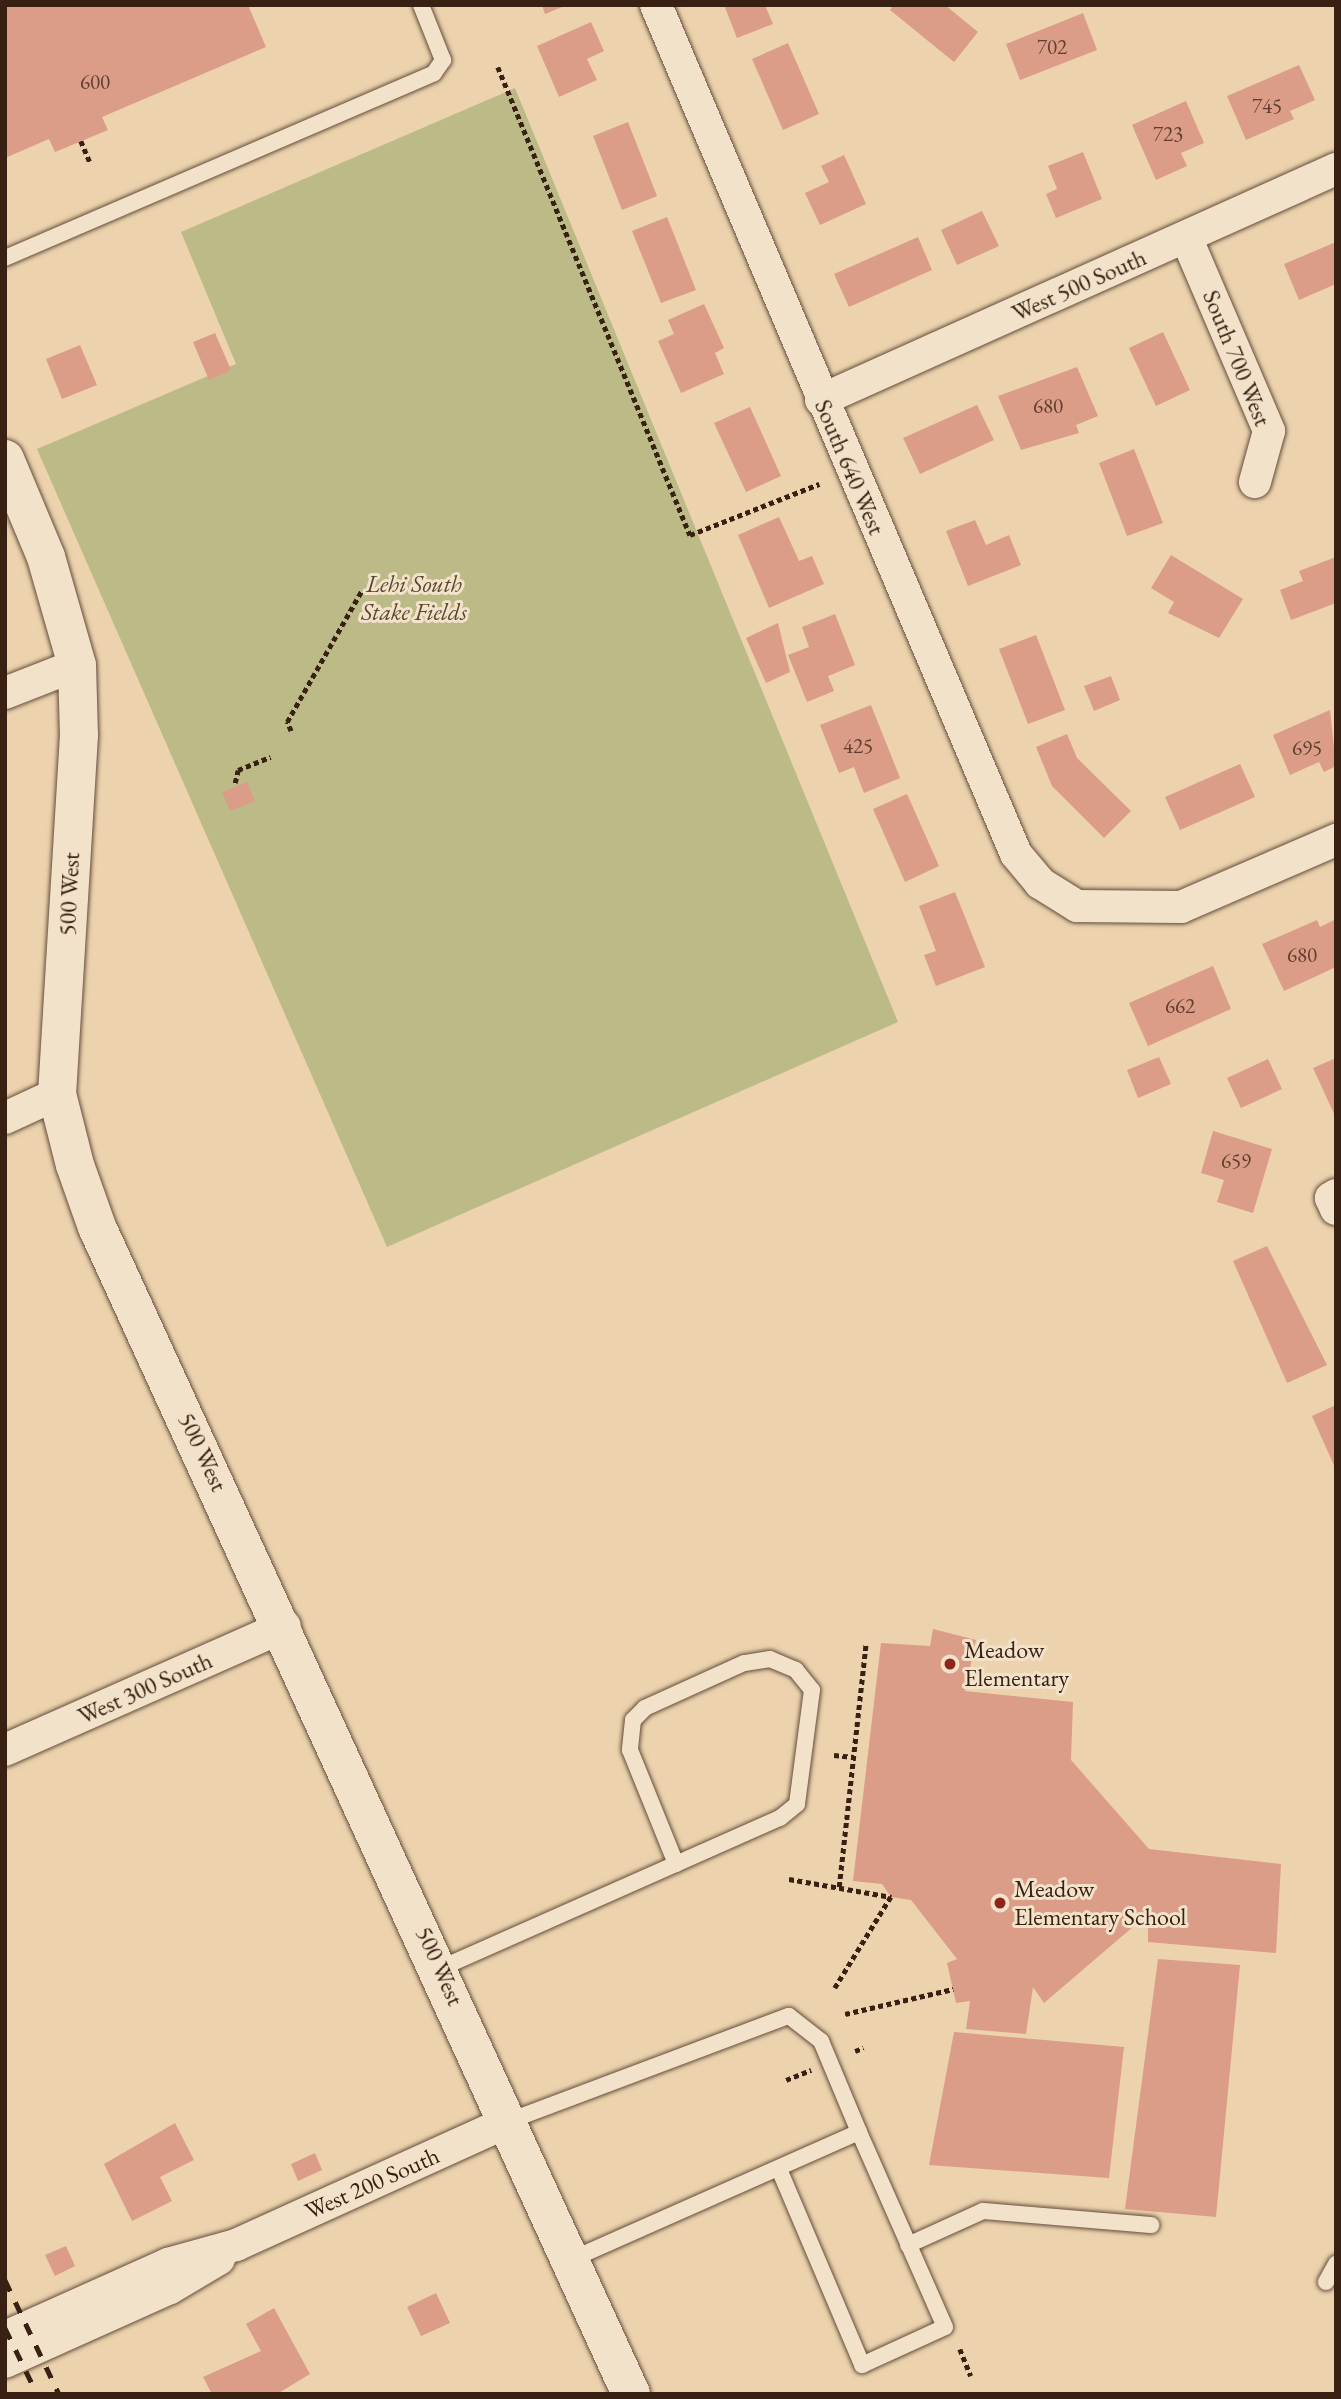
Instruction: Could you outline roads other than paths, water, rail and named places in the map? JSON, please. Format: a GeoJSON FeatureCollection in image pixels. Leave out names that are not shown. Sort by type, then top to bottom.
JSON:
{"type":"FeatureCollection","features":[{"type":"Feature","properties":{"kind":"street","name":"South 640 West"},"geometry":{"type":"LineString","coordinates":[[656,5],[821,400],[1016,854],[1040,883],[1077,906],[1181,907],[1336,840]]}},
{"type":"Feature","properties":{"kind":"street","name":"West 500 South"},"geometry":{"type":"LineString","coordinates":[[821,400],[1336,169]]}},
{"type":"Feature","properties":{"kind":"street","name":"South 700 West"},"geometry":{"type":"LineString","coordinates":[[1186,237],[1269,431],[1255,482]]}},
{"type":"Feature","properties":{"kind":"street","name":"500 West"},"geometry":{"type":"LineString","coordinates":[[5,459],[46,557],[77,665],[79,735],[57,1094],[97,1227],[442,1968],[631,2394]]}},
{"type":"Feature","properties":{"kind":"street"},"geometry":{"type":"LineString","coordinates":[[5,693],[77,665]]}},
{"type":"Feature","properties":{"kind":"street"},"geometry":{"type":"LineString","coordinates":[[5,1118],[57,1094]]}},
{"type":"Feature","properties":{"kind":"street","name":"West 300 South"},"geometry":{"type":"LineString","coordinates":[[5,1750],[285,1626]]}},
{"type":"Feature","properties":{"kind":"street","name":"West 200 South"},"geometry":{"type":"LineString","coordinates":[[5,2362],[170,2288],[236,2245],[509,2121]]}},
{"type":"Feature","properties":{"kind":"street","name":"West 200 South"},"geometry":{"type":"LineString","coordinates":[[5,2337],[168,2264],[236,2245]]}},
{"type":"Feature","properties":{"kind":"lane"},"geometry":{"type":"LineString","coordinates":[[5,258],[434,73],[443,60],[421,5]]}},
{"type":"Feature","properties":{"kind":"lane"},"geometry":{"type":"LineString","coordinates":[[442,1968],[676,1864],[797,1804],[812,1690],[796,1670],[770,1659],[744,1663],[645,1708],[633,1720],[630,1750],[676,1864]]}},
{"type":"Feature","properties":{"kind":"lane"},"geometry":{"type":"LineString","coordinates":[[509,2121],[789,2016],[821,2041],[945,2327],[862,2365],[779,2169]]}},
{"type":"Feature","properties":{"kind":"lane"},"geometry":{"type":"LineString","coordinates":[[572,2259],[859,2132]]}},
{"type":"Feature","properties":{"kind":"lane"},"geometry":{"type":"LineString","coordinates":[[908,2245],[983,2211],[1151,2225]]}},
{"type":"Feature","properties":{"kind":"lane"},"geometry":{"type":"LineString","coordinates":[[1326,2282],[1336,2264]]}},
{"type":"Feature","properties":{"kind":"railway"},"geometry":{"type":"LineString","coordinates":[[5,2280],[59,2394]]}},
{"type":"Feature","properties":{"kind":"railway"},"geometry":{"type":"LineString","coordinates":[[5,2328],[37,2394]]}},
{"type":"Feature","properties":{"kind":"place","name":"Meadow Elementary"},"geometry":{"type":"Point","coordinates":[950,1664]}},
{"type":"Feature","properties":{"kind":"place","name":"Meadow Elementary School"},"geometry":{"type":"Point","coordinates":[1000,1903]}},
{"type":"Feature","properties":{"kind":"park label","name":"Lehi South Stake Fields"},"geometry":{"type":"Point","coordinates":[414,598]}}]}
